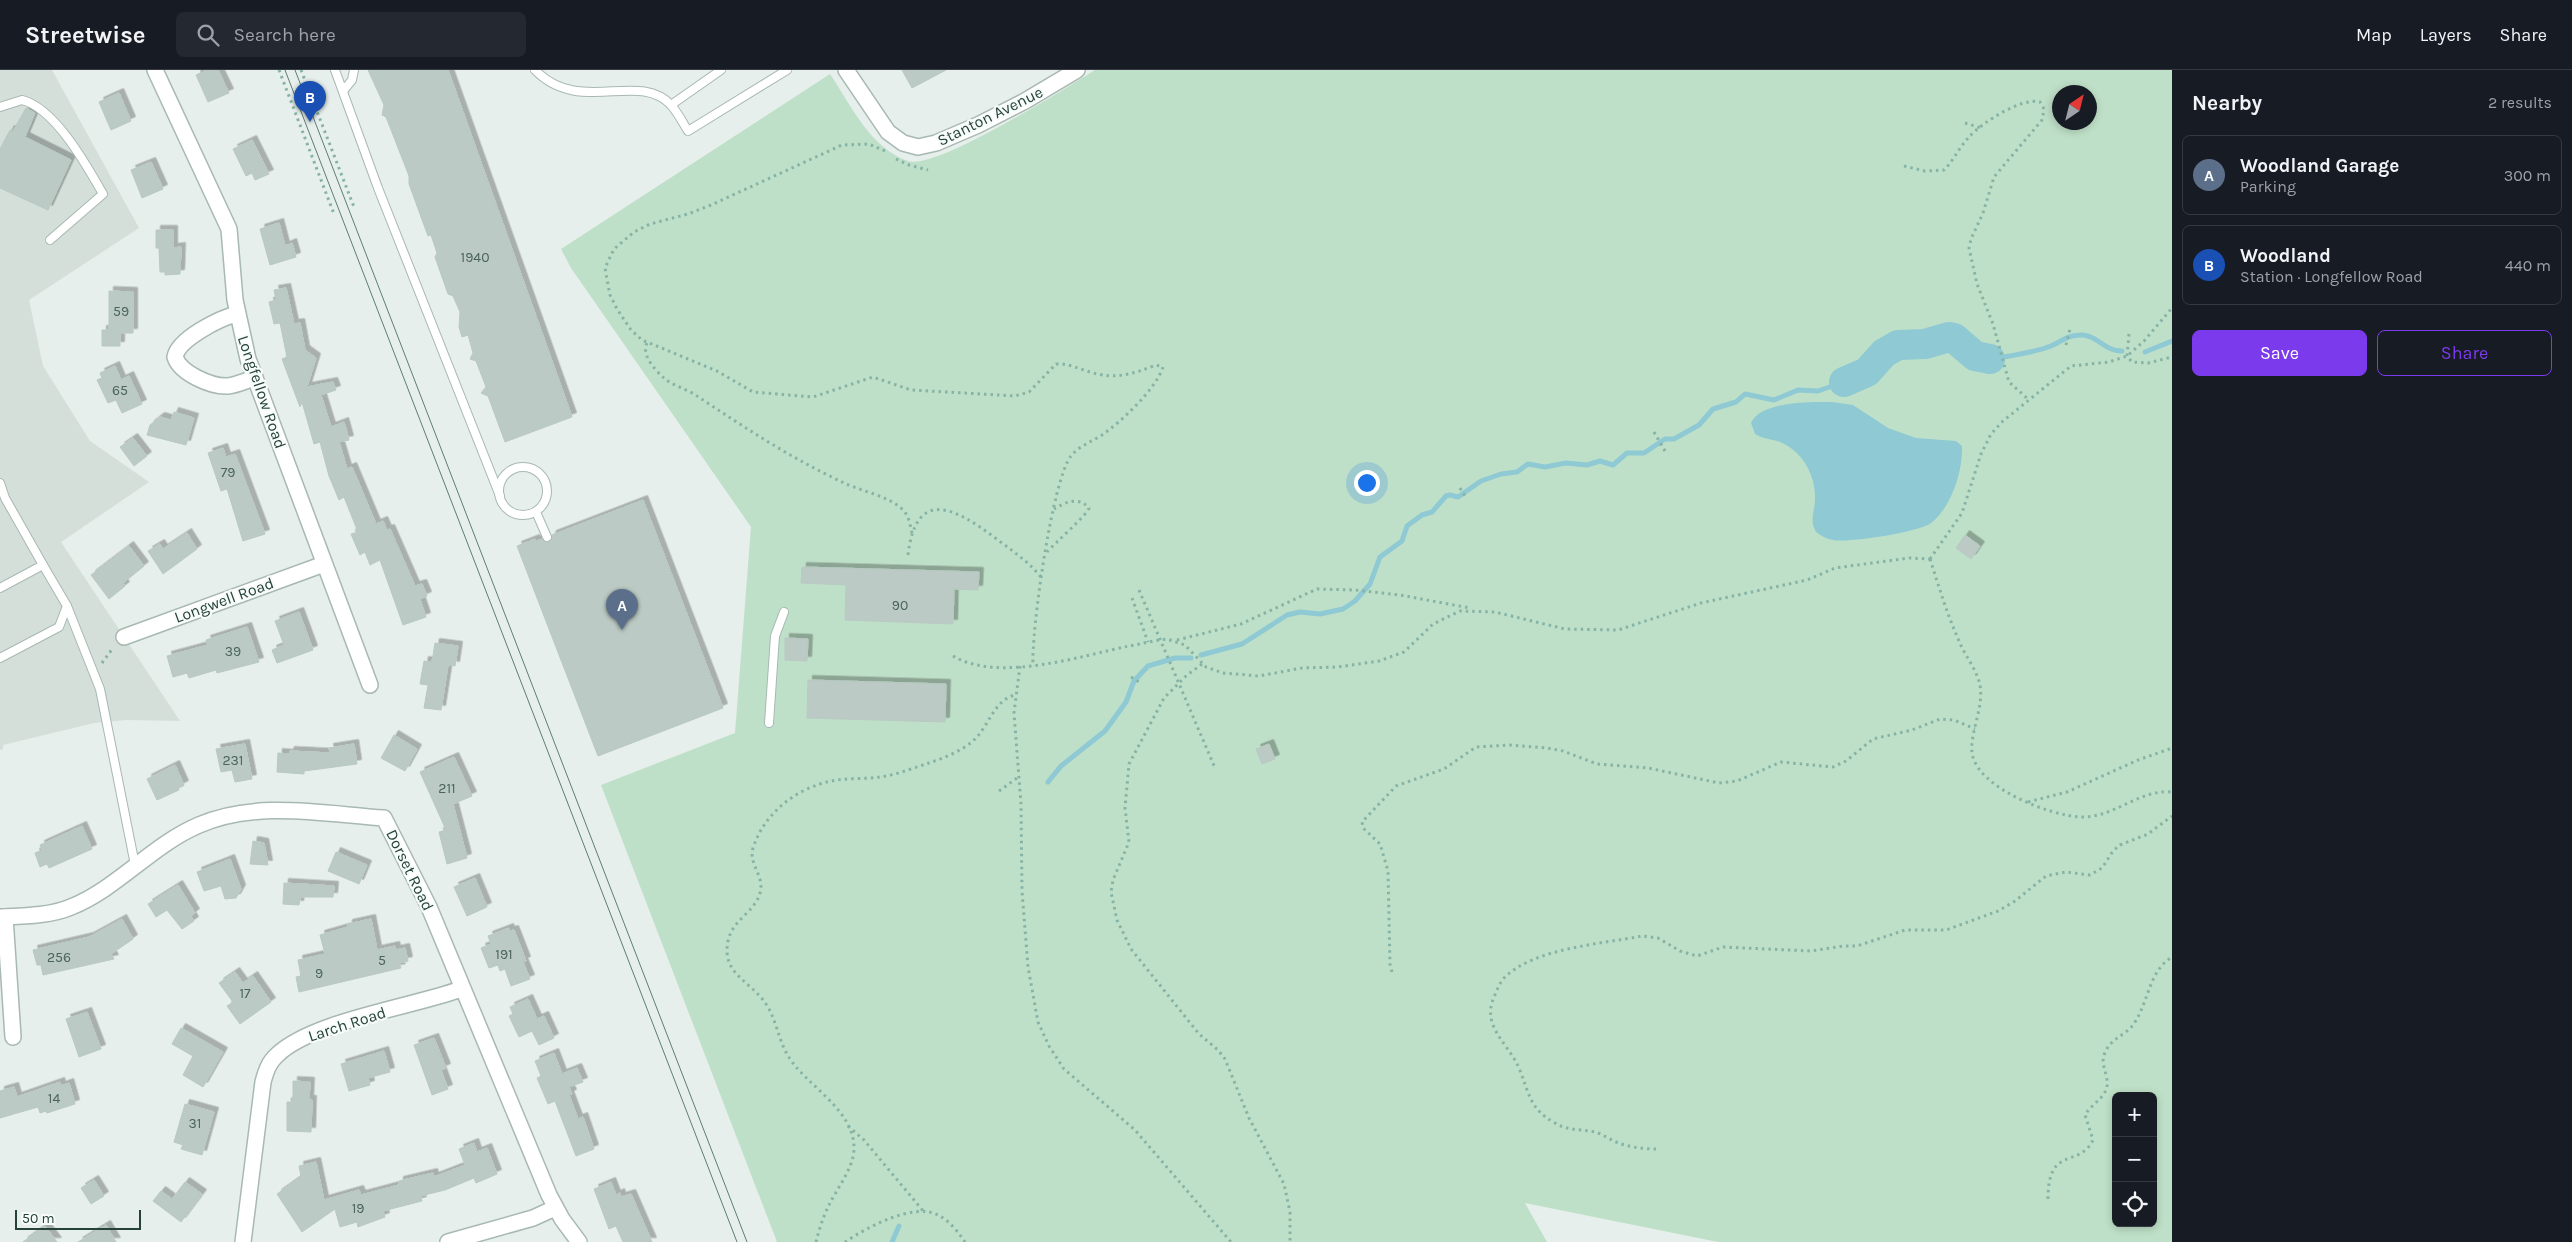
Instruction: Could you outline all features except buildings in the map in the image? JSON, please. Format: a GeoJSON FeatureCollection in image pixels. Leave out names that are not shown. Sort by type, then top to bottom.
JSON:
{"type":"FeatureCollection","features":[{"type":"Feature","properties":{"kind":"street","name":"Longfellow Road"},"geometry":{"type":"LineString","coordinates":[[155,70],[226,220],[237,314],[254,378],[370,685]]}},
{"type":"Feature","properties":{"kind":"street","name":"Stanton Avenue"},"geometry":{"type":"LineString","coordinates":[[846,70],[888,132],[903,143],[918,147],[936,143],[978,125],[1025,101],[1077,70]]}},
{"type":"Feature","properties":{"kind":"street"},"geometry":{"type":"LineString","coordinates":[[237,314],[208,326],[181,346],[175,357],[177,362],[186,371],[220,386],[234,385],[254,378]]}},
{"type":"Feature","properties":{"kind":"street","name":"Longwell Road"},"geometry":{"type":"LineString","coordinates":[[124,636],[324,564]]}},
{"type":"Feature","properties":{"kind":"street","name":"Dorset Road"},"geometry":{"type":"LineString","coordinates":[[3,917],[47,913],[70,908],[100,891],[135,865],[198,825],[234,815],[287,811],[384,818],[429,907],[461,988],[555,1208],[579,1242]]}},
{"type":"Feature","properties":{"kind":"street"},"geometry":{"type":"LineString","coordinates":[[3,917],[13,1037]]}},
{"type":"Feature","properties":{"kind":"street","name":"Larch Road"},"geometry":{"type":"LineString","coordinates":[[243,1242],[264,1082],[273,1059],[292,1044],[318,1031],[461,988]]}},
{"type":"Feature","properties":{"kind":"street"},"geometry":{"type":"LineString","coordinates":[[448,1242],[533,1218],[555,1208]]}},
{"type":"Feature","properties":{"kind":"lane"},"geometry":{"type":"LineString","coordinates":[[335,70],[378,188],[500,496],[506,508],[512,513],[526,515],[536,512],[546,501],[547,488],[542,477],[533,469],[519,468],[508,473],[500,483],[500,496]]}},
{"type":"Feature","properties":{"kind":"lane"},"geometry":{"type":"LineString","coordinates":[[343,91],[352,80],[354,70]]}},
{"type":"Feature","properties":{"kind":"lane"},"geometry":{"type":"LineString","coordinates":[[535,70],[546,80],[565,90],[585,92],[637,89],[651,92],[671,105],[688,131],[787,70]]}},
{"type":"Feature","properties":{"kind":"lane"},"geometry":{"type":"LineString","coordinates":[[671,105],[722,70]]}},
{"type":"Feature","properties":{"kind":"lane"},"geometry":{"type":"LineString","coordinates":[[0,107],[22,100],[42,110],[82,157],[103,194],[50,240]]}},
{"type":"Feature","properties":{"kind":"lane"},"geometry":{"type":"LineString","coordinates":[[0,483],[5,498],[67,606],[96,677],[113,749],[135,865]]}},
{"type":"Feature","properties":{"kind":"lane"},"geometry":{"type":"LineString","coordinates":[[536,512],[547,537]]}},
{"type":"Feature","properties":{"kind":"lane"},"geometry":{"type":"LineString","coordinates":[[0,588],[43,565]]}},
{"type":"Feature","properties":{"kind":"lane"},"geometry":{"type":"LineString","coordinates":[[0,658],[58,627],[67,606]]}},
{"type":"Feature","properties":{"kind":"lane"},"geometry":{"type":"LineString","coordinates":[[768,723],[774,636],[784,612]]}},
{"type":"Feature","properties":{"kind":"path"},"geometry":{"type":"LineString","coordinates":[[279,70],[334,214]]}},
{"type":"Feature","properties":{"kind":"path"},"geometry":{"type":"LineString","coordinates":[[301,70],[354,207]]}},
{"type":"Feature","properties":{"kind":"path"},"geometry":{"type":"LineString","coordinates":[[1904,166],[1935,172],[1944,170],[1969,137],[1981,128],[2024,103],[2040,102],[2044,109],[2042,120],[1994,177],[1982,218],[1971,239],[1970,248],[1977,284],[2009,382],[2029,400]]}},
{"type":"Feature","properties":{"kind":"path"},"geometry":{"type":"LineString","coordinates":[[1965,123],[1981,128]]}},
{"type":"Feature","properties":{"kind":"path"},"geometry":{"type":"LineString","coordinates":[[928,170],[909,165],[869,144],[842,145],[711,205],[688,214],[650,224],[634,232],[620,243],[609,256],[605,268],[606,282],[610,295],[629,328],[647,343],[716,371],[748,391],[798,397],[821,396],[857,380],[873,377],[912,390],[941,390],[1015,396],[1029,392],[1056,364],[1062,363],[1092,373],[1116,377],[1160,365],[1162,370],[1157,380],[1118,423],[1082,446],[1070,457],[1063,471],[1054,509],[1042,578],[1032,647],[1033,666]]}},
{"type":"Feature","properties":{"kind":"path"},"geometry":{"type":"LineString","coordinates":[[1930,558],[1962,513],[1982,454],[1991,434],[2002,421],[2071,366],[2110,362],[2127,356],[2155,329],[2172,308]]}},
{"type":"Feature","properties":{"kind":"path"},"geometry":{"type":"LineString","coordinates":[[2066,345],[2070,329]]}},
{"type":"Feature","properties":{"kind":"path"},"geometry":{"type":"LineString","coordinates":[[2129,334],[2127,356],[2132,362],[2140,363],[2172,357]]}},
{"type":"Feature","properties":{"kind":"path"},"geometry":{"type":"LineString","coordinates":[[647,343],[645,347],[648,358],[664,378],[696,395],[755,436],[792,457],[842,482],[897,505],[908,516],[912,533]]}},
{"type":"Feature","properties":{"kind":"path"},"geometry":{"type":"LineString","coordinates":[[1654,432],[1665,451]]}},
{"type":"Feature","properties":{"kind":"path"},"geometry":{"type":"LineString","coordinates":[[1460,488],[1465,496]]}},
{"type":"Feature","properties":{"kind":"path"},"geometry":{"type":"LineString","coordinates":[[1046,553],[1068,530],[1085,517],[1089,508],[1083,502],[1073,500],[1054,509]]}},
{"type":"Feature","properties":{"kind":"path"},"geometry":{"type":"LineString","coordinates":[[908,555],[912,533],[917,521],[935,510],[946,510],[963,515],[1026,560],[1042,578]]}},
{"type":"Feature","properties":{"kind":"path"},"geometry":{"type":"LineString","coordinates":[[1175,640],[1185,645],[1202,664],[1215,670],[1247,677],[1302,668],[1338,667],[1379,661],[1404,652],[1419,635],[1442,618],[1460,611],[1495,612],[1564,629],[1618,630],[1701,603],[1807,580],[1835,568],[1909,558],[1930,558]]}},
{"type":"Feature","properties":{"kind":"path"},"geometry":{"type":"LineString","coordinates":[[1930,558],[1943,605],[1980,685],[1972,752],[1979,769],[2001,789],[2028,802],[2060,813],[2082,817],[2099,814],[2145,795],[2172,792]]}},
{"type":"Feature","properties":{"kind":"path"},"geometry":{"type":"LineString","coordinates":[[953,656],[964,662],[997,667],[1033,666],[1148,642],[1175,640],[1246,622],[1317,589],[1354,590],[1454,604],[1475,610]]}},
{"type":"Feature","properties":{"kind":"path"},"geometry":{"type":"LineString","coordinates":[[1139,590],[1215,768]]}},
{"type":"Feature","properties":{"kind":"path"},"geometry":{"type":"LineString","coordinates":[[1132,598],[1148,642]]}},
{"type":"Feature","properties":{"kind":"path"},"geometry":{"type":"LineString","coordinates":[[96,677],[104,660],[124,636]]}},
{"type":"Feature","properties":{"kind":"path"},"geometry":{"type":"LineString","coordinates":[[1202,664],[1178,682],[1164,698],[1129,764],[1125,808],[1129,842],[1124,858],[1113,880],[1112,901],[1124,939],[1131,949],[1199,1034],[1218,1050],[1225,1059],[1249,1118],[1284,1184],[1290,1212],[1290,1242]]}},
{"type":"Feature","properties":{"kind":"path"},"geometry":{"type":"LineString","coordinates":[[1020,666],[1015,695],[1024,929],[1032,995],[1043,1033],[1064,1069],[1135,1130],[1231,1242]]}},
{"type":"Feature","properties":{"kind":"path"},"geometry":{"type":"LineString","coordinates":[[1131,677],[1140,682]]}},
{"type":"Feature","properties":{"kind":"path"},"geometry":{"type":"LineString","coordinates":[[816,1242],[828,1206],[852,1158],[854,1148],[847,1126],[825,1093],[806,1077],[787,1054],[765,1003],[735,975],[729,964],[727,948],[729,936],[735,925],[754,905],[761,889],[762,881],[753,862],[752,850],[771,814],[790,798],[829,782],[887,776],[938,760],[972,742],[1002,701],[1015,695]]}},
{"type":"Feature","properties":{"kind":"path"},"geometry":{"type":"LineString","coordinates":[[1392,972],[1390,964],[1391,906],[1388,871],[1380,844],[1363,828],[1362,822],[1396,786],[1444,769],[1470,750],[1494,746],[1540,747],[1563,751],[1597,764],[1648,768],[1719,783],[1737,781],[1782,762],[1833,767],[1846,761],[1873,739],[1912,730],[1940,718],[1954,720],[1975,729]]}},
{"type":"Feature","properties":{"kind":"path"},"geometry":{"type":"LineString","coordinates":[[2028,802],[2067,792],[2138,760],[2172,748]]}},
{"type":"Feature","properties":{"kind":"path"},"geometry":{"type":"LineString","coordinates":[[999,791],[1018,777]]}},
{"type":"Feature","properties":{"kind":"path"},"geometry":{"type":"LineString","coordinates":[[1656,1149],[1640,1148],[1618,1143],[1597,1133],[1572,1131],[1556,1124],[1537,1109],[1529,1098],[1516,1062],[1496,1033],[1489,1013],[1490,1006],[1501,984],[1518,967],[1543,954],[1642,936],[1658,938],[1680,951],[1697,956],[1723,947],[1811,951],[1843,946],[1857,946],[1915,928],[1946,930],[1998,910],[2015,901],[2046,876],[2066,872],[2090,875],[2102,868],[2120,845],[2148,834],[2172,816]]}},
{"type":"Feature","properties":{"kind":"path"},"geometry":{"type":"LineString","coordinates":[[2048,1199],[2048,1186],[2052,1170],[2061,1162],[2090,1146],[2092,1140],[2085,1115],[2106,1091],[2108,1084],[2103,1057],[2108,1047],[2112,1040],[2135,1022],[2157,970],[2172,957]]}},
{"type":"Feature","properties":{"kind":"path"},"geometry":{"type":"LineString","coordinates":[[847,1126],[864,1140],[924,1212]]}},
{"type":"Feature","properties":{"kind":"path"},"geometry":{"type":"LineString","coordinates":[[845,1242],[882,1222],[904,1214],[924,1212],[938,1214],[946,1220],[965,1242]]}},
{"type":"Feature","properties":{"kind":"shaded area"},"geometry":{"type":"Polygon","coordinates":[[[0,70],[52,70],[139,228],[29,300],[43,366],[90,441],[149,482],[61,542],[180,721],[126,720],[94,723],[3,745],[3,749],[0,750],[0,70]]]}},
{"type":"Feature","properties":{"kind":"green space"},"geometry":{"type":"Polygon","coordinates":[[[1095,70],[2172,70],[2172,1242],[1718,1242],[1525,1203],[1547,1242],[777,1242],[601,785],[735,733],[751,527],[571,268],[561,249],[830,74],[872,136],[895,155],[908,161],[923,161],[945,154],[1030,109],[1095,70]]]}},
{"type":"Feature","properties":{"kind":"water"},"geometry":{"type":"Polygon","coordinates":[[[1832,402],[1853,405],[1888,428],[1916,438],[1956,441],[1962,446],[1958,477],[1950,499],[1931,523],[1913,530],[1854,540],[1831,540],[1816,532],[1813,519],[1815,490],[1806,465],[1795,451],[1788,446],[1755,434],[1751,423],[1756,416],[1765,410],[1775,407],[1787,404],[1832,402]]]}},
{"type":"Feature","properties":{"kind":"waterway"},"geometry":{"type":"LineString","coordinates":[[1990,359],[2037,351],[2078,335],[2088,336],[2111,349],[2122,351]]}},
{"type":"Feature","properties":{"kind":"waterway"},"geometry":{"type":"LineString","coordinates":[[1844,382],[1867,372],[1884,353],[1898,345],[1925,344],[1949,337],[1954,338],[1975,356],[1990,359]]}},
{"type":"Feature","properties":{"kind":"waterway"},"geometry":{"type":"LineString","coordinates":[[2145,352],[2172,341]]}},
{"type":"Feature","properties":{"kind":"waterway"},"geometry":{"type":"LineString","coordinates":[[1201,655],[1242,644],[1287,615],[1300,612],[1320,614],[1343,609],[1355,601],[1370,584],[1380,557],[1402,541],[1407,526],[1422,515],[1432,512],[1446,496],[1458,497],[1481,481],[1501,474],[1517,472],[1528,464],[1545,467],[1566,463],[1587,465],[1600,461],[1613,465],[1627,453],[1644,453],[1665,439],[1674,439],[1699,425],[1713,409],[1736,402],[1745,394],[1774,400],[1798,390],[1818,391],[1844,382]]}},
{"type":"Feature","properties":{"kind":"waterway"},"geometry":{"type":"LineString","coordinates":[[1048,782],[1061,766],[1105,731],[1126,702],[1134,681],[1148,666],[1175,658],[1191,658]]}},
{"type":"Feature","properties":{"kind":"waterway"},"geometry":{"type":"LineString","coordinates":[[892,1242],[899,1226]]}},
{"type":"Feature","properties":{"kind":"tram line"},"geometry":{"type":"LineString","coordinates":[[285,70],[737,1242]]}},
{"type":"Feature","properties":{"kind":"tram line"},"geometry":{"type":"LineString","coordinates":[[295,70],[747,1242]]}},
{"type":"Feature","properties":{"kind":"place","name":"Woodland"},"geometry":{"type":"Point","coordinates":[310,122]}},
{"type":"Feature","properties":{"kind":"place","name":"Woodland Garage"},"geometry":{"type":"Point","coordinates":[622,630]}}]}
